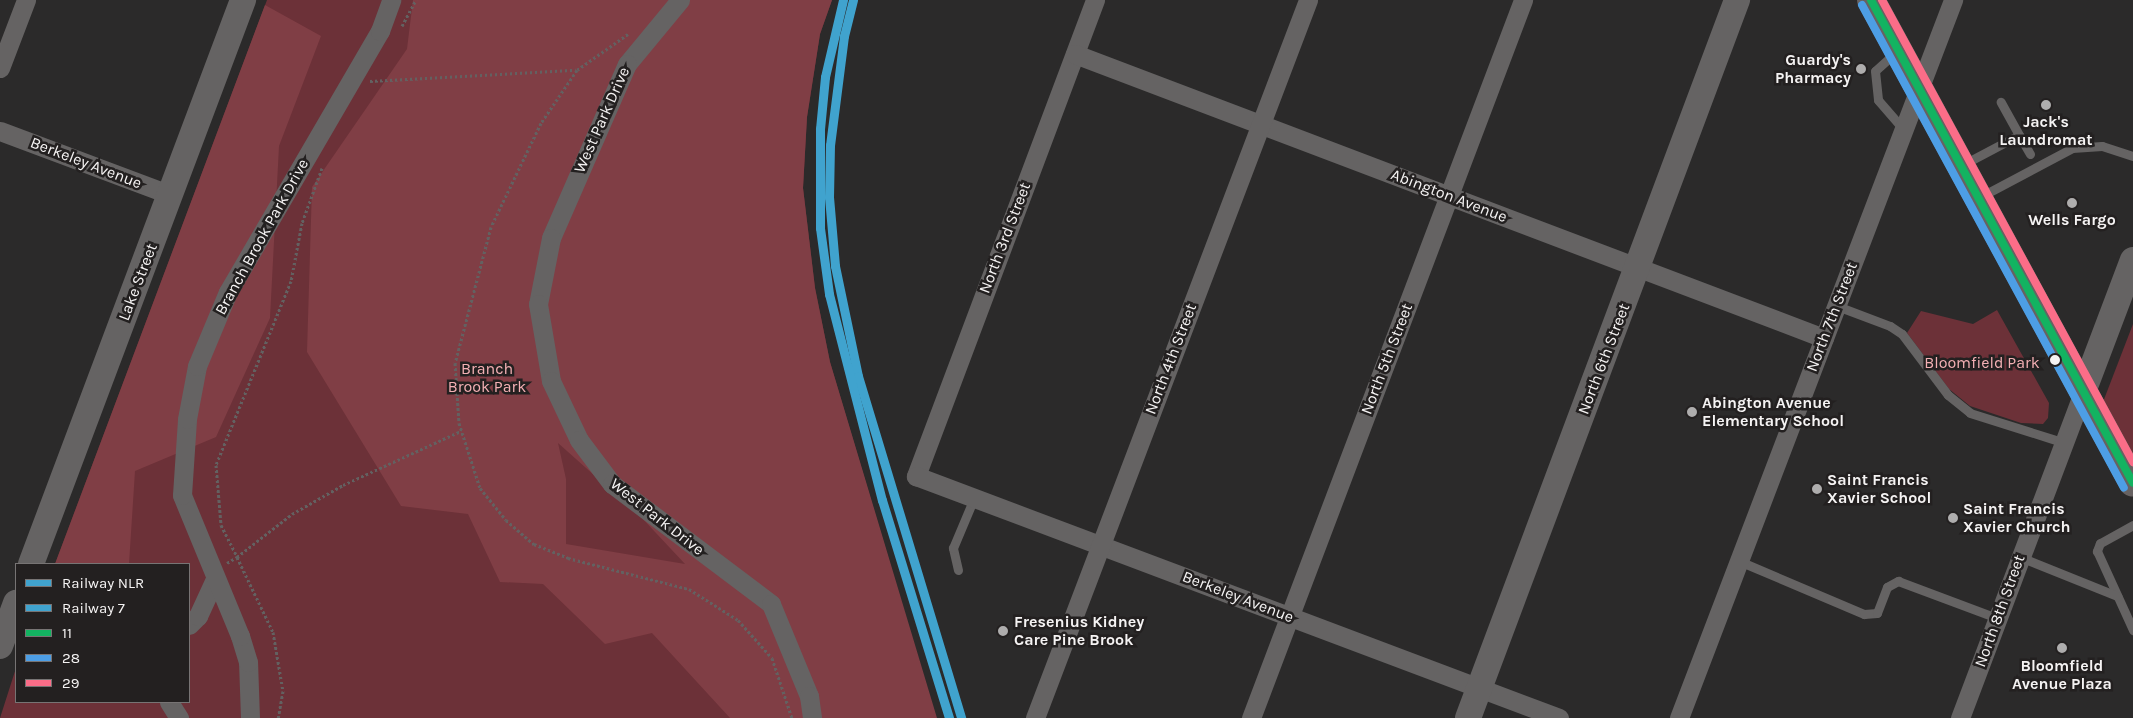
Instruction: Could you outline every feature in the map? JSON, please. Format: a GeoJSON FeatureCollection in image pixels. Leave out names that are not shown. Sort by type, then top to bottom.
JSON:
{"type":"FeatureCollection","features":[{"type":"Feature","properties":{"kind":"main road"},"geometry":{"type":"LineString","coordinates":[[1871,0],[2133,483]]}},
{"type":"Feature","properties":{"kind":"street"},"geometry":{"type":"LineString","coordinates":[[0,68],[26,0]]}},
{"type":"Feature","properties":{"kind":"street","name":"Lake Street"},"geometry":{"type":"LineString","coordinates":[[31,563],[243,0]]}},
{"type":"Feature","properties":{"kind":"street","name":"Branch Brook Park Drive"},"geometry":{"type":"LineString","coordinates":[[250,718],[248,662],[182,495],[187,419],[197,366],[228,292],[375,39],[391,0]]}},
{"type":"Feature","properties":{"kind":"street","name":"West Park Drive"},"geometry":{"type":"LineString","coordinates":[[680,0],[626,64],[551,238],[538,304],[552,381],[579,440],[612,484],[771,604],[809,696],[812,718]]}},
{"type":"Feature","properties":{"kind":"street","name":"North 3rd Street"},"geometry":{"type":"LineString","coordinates":[[916,476],[1095,0]]}},
{"type":"Feature","properties":{"kind":"street","name":"North 4th Street"},"geometry":{"type":"LineString","coordinates":[[1035,718],[1308,0]]}},
{"type":"Feature","properties":{"kind":"street","name":"North 5th Street"},"geometry":{"type":"LineString","coordinates":[[1251,718],[1523,0]]}},
{"type":"Feature","properties":{"kind":"street","name":"North 6th Street"},"geometry":{"type":"LineString","coordinates":[[1468,718],[1737,0]]}},
{"type":"Feature","properties":{"kind":"street","name":"North 7th Street"},"geometry":{"type":"LineString","coordinates":[[1680,718],[1953,0]]}},
{"type":"Feature","properties":{"kind":"street","name":"Abington Avenue"},"geometry":{"type":"LineString","coordinates":[[1075,54],[1824,338]]}},
{"type":"Feature","properties":{"kind":"street","name":"Berkeley Avenue"},"geometry":{"type":"LineString","coordinates":[[0,130],[171,195]]}},
{"type":"Feature","properties":{"kind":"street"},"geometry":{"type":"LineString","coordinates":[[2083,392],[2133,260]]}},
{"type":"Feature","properties":{"kind":"street","name":"North 8th Street"},"geometry":{"type":"LineString","coordinates":[[1960,718],[2062,442],[2083,392]]}},
{"type":"Feature","properties":{"kind":"street","name":"Berkeley Avenue"},"geometry":{"type":"LineString","coordinates":[[916,476],[1559,718]]}},
{"type":"Feature","properties":{"kind":"street"},"geometry":{"type":"LineString","coordinates":[[190,624],[198,616],[213,575]]}},
{"type":"Feature","properties":{"kind":"street"},"geometry":{"type":"LineString","coordinates":[[0,646],[11,609]]}},
{"type":"Feature","properties":{"kind":"street"},"geometry":{"type":"LineString","coordinates":[[170,703],[179,718]]}},
{"type":"Feature","properties":{"kind":"lane"},"geometry":{"type":"LineString","coordinates":[[1899,49],[1875,71],[1878,100],[1904,130]]}},
{"type":"Feature","properties":{"kind":"lane"},"geometry":{"type":"LineString","coordinates":[[2001,102],[2030,154]]}},
{"type":"Feature","properties":{"kind":"lane"},"geometry":{"type":"LineString","coordinates":[[1961,166],[2019,135]]}},
{"type":"Feature","properties":{"kind":"lane"},"geometry":{"type":"LineString","coordinates":[[1978,198],[2072,148],[2102,146],[2133,156]]}},
{"type":"Feature","properties":{"kind":"lane"},"geometry":{"type":"LineString","coordinates":[[1837,306],[1890,326],[1902,334],[1948,395],[1970,413],[2062,442]]}},
{"type":"Feature","properties":{"kind":"lane"},"geometry":{"type":"LineString","coordinates":[[958,570],[953,548],[974,498]]}},
{"type":"Feature","properties":{"kind":"lane"},"geometry":{"type":"LineString","coordinates":[[2133,525],[2100,543],[2096,551],[2133,630]]}},
{"type":"Feature","properties":{"kind":"lane"},"geometry":{"type":"LineString","coordinates":[[2020,557],[2117,596]]}},
{"type":"Feature","properties":{"kind":"lane"},"geometry":{"type":"LineString","coordinates":[[1739,561],[1864,614],[1877,613],[1888,587],[1898,581],[1997,618]]}},
{"type":"Feature","properties":{"kind":"path"},"geometry":{"type":"LineString","coordinates":[[400,31],[416,0]]}},
{"type":"Feature","properties":{"kind":"path"},"geometry":{"type":"LineString","coordinates":[[634,30],[576,70],[541,123],[491,227],[455,363],[461,431],[480,488],[506,520],[534,544],[568,558],[688,589],[738,620],[772,658],[792,718]]}},
{"type":"Feature","properties":{"kind":"path"},"geometry":{"type":"LineString","coordinates":[[368,81],[576,70]]}},
{"type":"Feature","properties":{"kind":"path"},"geometry":{"type":"LineString","coordinates":[[363,89],[373,74]]}},
{"type":"Feature","properties":{"kind":"path"},"geometry":{"type":"LineString","coordinates":[[278,718],[284,691],[273,632],[221,525],[216,465],[252,369],[291,281],[302,223],[325,160]]}},
{"type":"Feature","properties":{"kind":"path"},"geometry":{"type":"LineString","coordinates":[[213,575],[292,514],[342,485],[461,431]]}},
{"type":"Feature","properties":{"kind":"green space","name":"Branch Brook Park"},"geometry":{"type":"Polygon","coordinates":[[[267,0],[832,0],[820,34],[807,117],[803,188],[815,288],[830,362],[936,718],[0,718],[15,671],[15,703],[190,703],[190,563],[55,563],[267,0]]]}},
{"type":"Feature","properties":{"kind":"green space","name":"Branch Brook Park"},"geometry":{"type":"Polygon","coordinates":[[[413,0],[832,0],[820,34],[807,117],[803,188],[815,288],[830,362],[937,718],[730,718],[652,633],[605,644],[543,584],[500,582],[468,514],[401,506],[307,352],[312,187],[407,49],[413,0]],[[558,443],[566,479],[566,544],[685,564],[641,517],[558,443]]]}},
{"type":"Feature","properties":{"kind":"green space"},"geometry":{"type":"Polygon","coordinates":[[[265,5],[321,36],[279,146],[270,318],[216,437],[135,471],[129,563],[55,563],[265,5]]]}},
{"type":"Feature","properties":{"kind":"green space","name":"Bloomfield Park"},"geometry":{"type":"Polygon","coordinates":[[[1997,310],[2049,403],[2048,418],[2043,424],[2021,423],[1970,406],[1949,389],[1907,333],[1921,311],[1973,324],[1997,310]]]}},
{"type":"Feature","properties":{"kind":"green space"},"geometry":{"type":"Polygon","coordinates":[[[2133,324],[2133,478],[2103,402],[2133,324]]]}},
{"type":"Feature","properties":{"kind":"rail line","name":"7"},"geometry":{"type":"LineString","coordinates":[[843,0],[825,77],[820,129],[820,228],[829,294],[882,500],[949,718]]}},
{"type":"Feature","properties":{"kind":"rail line","name":"NLR"},"geometry":{"type":"LineString","coordinates":[[853,0],[844,36],[830,145],[829,197],[835,266],[858,376],[961,718]]}},
{"type":"Feature","properties":{"kind":"transit line","name":"11"},"geometry":{"type":"LineString","coordinates":[[1871,0],[2133,483]]}},
{"type":"Feature","properties":{"kind":"transit line","name":"29"},"geometry":{"type":"LineString","coordinates":[[1882,0],[2133,462]]}},
{"type":"Feature","properties":{"kind":"transit line","name":"28"},"geometry":{"type":"LineString","coordinates":[[1862,5],[2124,488]]}},
{"type":"Feature","properties":{"kind":"place","name":"Guardy's Pharmacy"},"geometry":{"type":"Point","coordinates":[1861,69]}},
{"type":"Feature","properties":{"kind":"place","name":"Jack's Laundromat"},"geometry":{"type":"Point","coordinates":[2046,105]}},
{"type":"Feature","properties":{"kind":"place","name":"Wells Fargo"},"geometry":{"type":"Point","coordinates":[2072,203]}},
{"type":"Feature","properties":{"kind":"place","name":"Abington Avenue Elementary School"},"geometry":{"type":"Point","coordinates":[1692,412]}},
{"type":"Feature","properties":{"kind":"place","name":"Saint Francis Xavier School"},"geometry":{"type":"Point","coordinates":[1817,489]}},
{"type":"Feature","properties":{"kind":"place","name":"Saint Francis Xavier Church"},"geometry":{"type":"Point","coordinates":[1953,518]}},
{"type":"Feature","properties":{"kind":"place","name":"Fresenius Kidney Care Pine Brook"},"geometry":{"type":"Point","coordinates":[1003,631]}},
{"type":"Feature","properties":{"kind":"place","name":"Bloomfield Avenue Plaza"},"geometry":{"type":"Point","coordinates":[2062,648]}}]}
